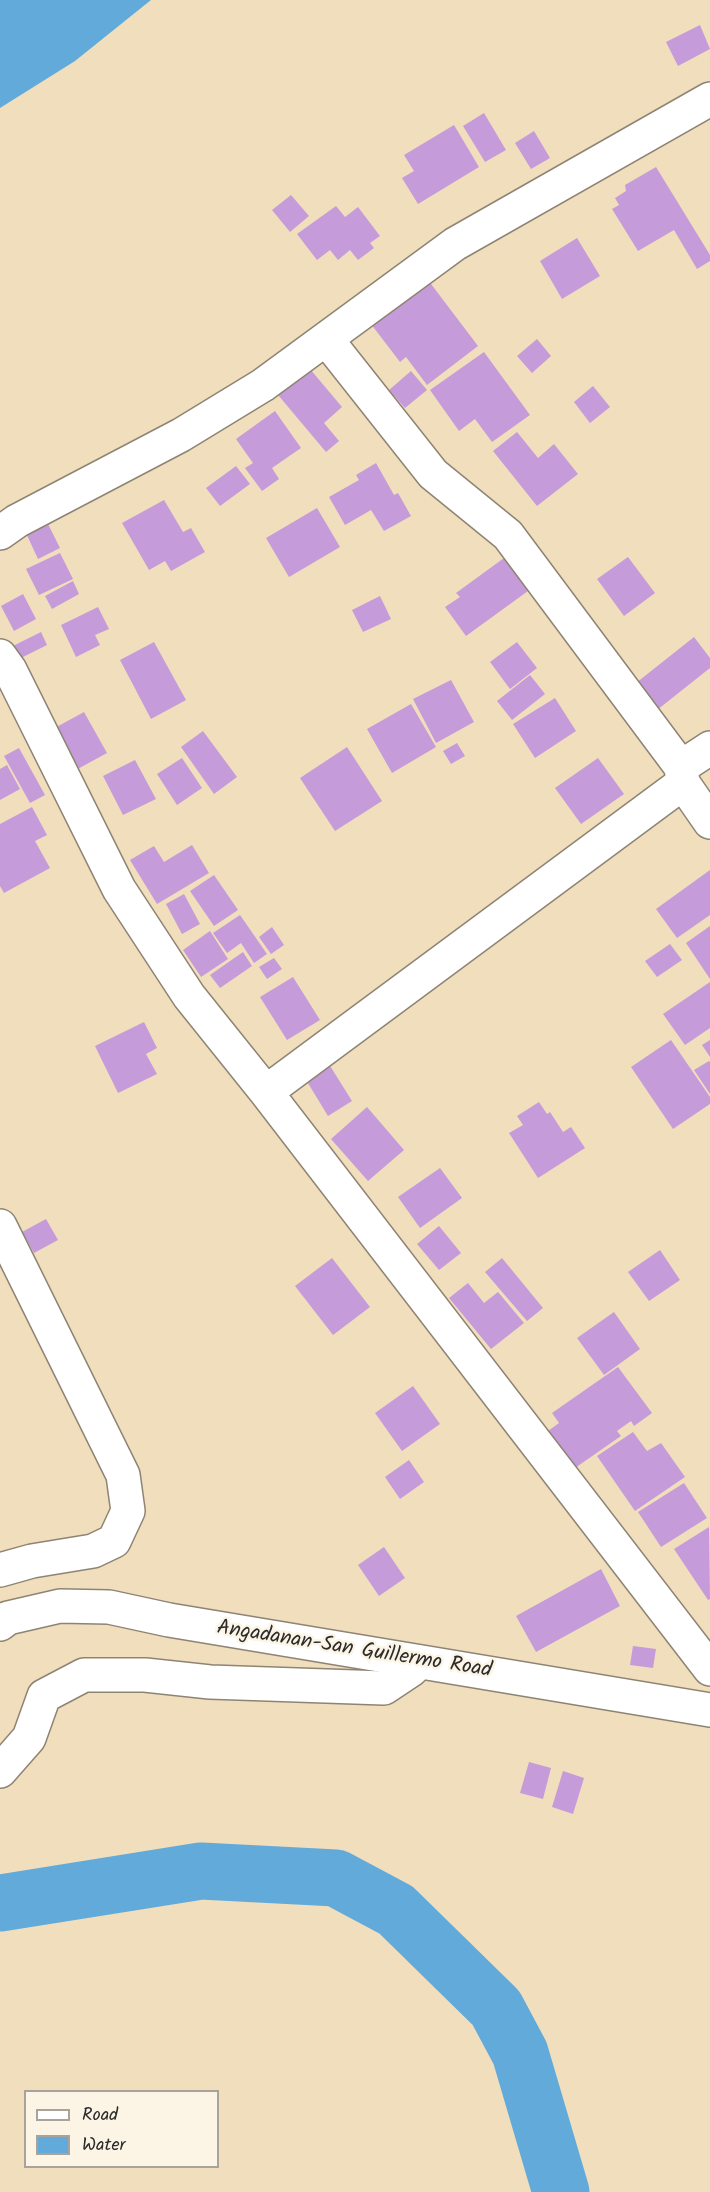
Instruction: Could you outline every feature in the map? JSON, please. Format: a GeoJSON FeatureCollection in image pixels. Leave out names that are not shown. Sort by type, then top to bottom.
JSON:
{"type":"FeatureCollection","features":[{"type":"Feature","properties":{"kind":"street"},"geometry":{"type":"LineString","coordinates":[[0,533],[17,521],[181,435],[263,385],[455,244],[710,99]]}},
{"type":"Feature","properties":{"kind":"street"},"geometry":{"type":"LineString","coordinates":[[327,340],[433,474],[508,535],[682,775],[710,822]]}},
{"type":"Feature","properties":{"kind":"street"},"geometry":{"type":"LineString","coordinates":[[0,656],[10,670],[119,889],[189,996],[266,1092],[710,1668]]}},
{"type":"Feature","properties":{"kind":"street"},"geometry":{"type":"LineString","coordinates":[[266,1092],[682,775],[710,748]]}},
{"type":"Feature","properties":{"kind":"street"},"geometry":{"type":"LineString","coordinates":[[0,1226],[123,1475],[128,1511],[114,1541],[93,1551],[32,1561],[0,1570]]}},
{"type":"Feature","properties":{"kind":"street","name":"Angadanan-San Guillermo Road"},"geometry":{"type":"LineString","coordinates":[[0,1623],[8,1618],[60,1606],[109,1607],[169,1620],[710,1710]]}},
{"type":"Feature","properties":{"kind":"street"},"geometry":{"type":"LineString","coordinates":[[0,1771],[29,1738],[44,1696],[84,1675],[144,1675],[210,1682],[384,1688],[419,1662]]}},
{"type":"Feature","properties":{"kind":"water"},"geometry":{"type":"Polygon","coordinates":[[[0,0],[151,0],[75,61],[0,108],[0,0]]]}},
{"type":"Feature","properties":{"kind":"building"},"geometry":{"type":"Polygon","coordinates":[[[700,25],[710,49],[678,66],[666,42],[700,25]]]}},
{"type":"Feature","properties":{"kind":"building"},"geometry":{"type":"Polygon","coordinates":[[[484,113],[506,150],[485,162],[463,126],[484,113]]]}},
{"type":"Feature","properties":{"kind":"building"},"geometry":{"type":"Polygon","coordinates":[[[454,125],[479,167],[418,204],[402,178],[414,171],[404,155],[454,125]]]}},
{"type":"Feature","properties":{"kind":"building"},"geometry":{"type":"Polygon","coordinates":[[[534,131],[550,158],[531,169],[515,143],[534,131]]]}},
{"type":"Feature","properties":{"kind":"building"},"geometry":{"type":"Polygon","coordinates":[[[656,167],[710,255],[710,261],[697,269],[674,230],[638,251],[612,209],[619,205],[615,198],[626,191],[625,185],[656,167]]]}},
{"type":"Feature","properties":{"kind":"building"},"geometry":{"type":"Polygon","coordinates":[[[291,195],[309,216],[290,232],[272,210],[291,195]]]}},
{"type":"Feature","properties":{"kind":"building"},"geometry":{"type":"Polygon","coordinates":[[[336,206],[345,217],[358,207],[380,236],[370,243],[374,248],[358,260],[350,250],[338,260],[330,250],[317,260],[297,234],[336,206]]]}},
{"type":"Feature","properties":{"kind":"building"},"geometry":{"type":"Polygon","coordinates":[[[577,238],[600,276],[562,299],[540,261],[577,238]]]}},
{"type":"Feature","properties":{"kind":"building"},"geometry":{"type":"Polygon","coordinates":[[[428,280],[478,346],[427,385],[406,357],[400,362],[371,324],[428,280]]]}},
{"type":"Feature","properties":{"kind":"building"},"geometry":{"type":"Polygon","coordinates":[[[537,339],[551,356],[532,373],[517,356],[537,339]]]}},
{"type":"Feature","properties":{"kind":"building"},"geometry":{"type":"Polygon","coordinates":[[[484,352],[530,415],[492,442],[475,419],[459,431],[430,390],[484,352]]]}},
{"type":"Feature","properties":{"kind":"building"},"geometry":{"type":"Polygon","coordinates":[[[305,363],[342,407],[324,423],[339,441],[326,452],[273,389],[305,363]]]}},
{"type":"Feature","properties":{"kind":"building"},"geometry":{"type":"Polygon","coordinates":[[[411,371],[427,390],[405,408],[389,390],[411,371]]]}},
{"type":"Feature","properties":{"kind":"building"},"geometry":{"type":"Polygon","coordinates":[[[593,386],[610,407],[590,423],[574,402],[593,386]]]}},
{"type":"Feature","properties":{"kind":"building"},"geometry":{"type":"Polygon","coordinates":[[[275,411],[301,448],[272,468],[279,479],[262,491],[245,468],[253,463],[236,439],[275,411]]]}},
{"type":"Feature","properties":{"kind":"building"},"geometry":{"type":"Polygon","coordinates":[[[517,432],[538,458],[554,444],[578,474],[537,506],[493,451],[517,432]]]}},
{"type":"Feature","properties":{"kind":"building"},"geometry":{"type":"Polygon","coordinates":[[[376,463],[394,495],[398,493],[411,516],[384,531],[371,510],[345,525],[329,497],[359,480],[356,475],[376,463]]]}},
{"type":"Feature","properties":{"kind":"building"},"geometry":{"type":"Polygon","coordinates":[[[236,466],[250,484],[220,506],[206,488],[236,466]]]}},
{"type":"Feature","properties":{"kind":"building"},"geometry":{"type":"Polygon","coordinates":[[[164,500],[183,532],[191,528],[205,552],[171,571],[165,561],[149,570],[122,523],[164,500]]]}},
{"type":"Feature","properties":{"kind":"building"},"geometry":{"type":"Polygon","coordinates":[[[317,508],[340,547],[289,577],[266,538],[317,508]]]}},
{"type":"Feature","properties":{"kind":"building"},"geometry":{"type":"Polygon","coordinates":[[[46,520],[60,548],[38,559],[25,531],[46,520]]]}},
{"type":"Feature","properties":{"kind":"building"},"geometry":{"type":"Polygon","coordinates":[[[60,553],[73,579],[39,595],[26,569],[60,553]]]}},
{"type":"Feature","properties":{"kind":"building"},"geometry":{"type":"Polygon","coordinates":[[[628,557],[655,593],[624,616],[597,579],[628,557]]]}},
{"type":"Feature","properties":{"kind":"building"},"geometry":{"type":"Polygon","coordinates":[[[504,558],[528,591],[466,636],[445,607],[460,597],[456,593],[504,558]]]}},
{"type":"Feature","properties":{"kind":"building"},"geometry":{"type":"Polygon","coordinates":[[[73,581],[79,594],[52,609],[45,596],[73,581]]]}},
{"type":"Feature","properties":{"kind":"building"},"geometry":{"type":"Polygon","coordinates":[[[23,594],[36,619],[14,631],[1,606],[23,594]]]}},
{"type":"Feature","properties":{"kind":"building"},"geometry":{"type":"Polygon","coordinates":[[[380,596],[391,619],[363,632],[352,610],[380,596]]]}},
{"type":"Feature","properties":{"kind":"building"},"geometry":{"type":"Polygon","coordinates":[[[98,607],[109,629],[95,635],[100,645],[76,657],[61,625],[98,607]]]}},
{"type":"Feature","properties":{"kind":"building"},"geometry":{"type":"Polygon","coordinates":[[[41,632],[47,645],[15,661],[9,648],[41,632]]]}},
{"type":"Feature","properties":{"kind":"building"},"geometry":{"type":"Polygon","coordinates":[[[694,637],[710,658],[710,668],[657,710],[636,683],[694,637]]]}},
{"type":"Feature","properties":{"kind":"building"},"geometry":{"type":"Polygon","coordinates":[[[154,642],[186,700],[151,719],[120,660],[154,642]]]}},
{"type":"Feature","properties":{"kind":"building"},"geometry":{"type":"Polygon","coordinates":[[[517,642],[537,668],[510,689],[490,662],[517,642]]]}},
{"type":"Feature","properties":{"kind":"building"},"geometry":{"type":"Polygon","coordinates":[[[530,675],[545,694],[512,720],[497,701],[530,675]]]}},
{"type":"Feature","properties":{"kind":"building"},"geometry":{"type":"Polygon","coordinates":[[[451,680],[474,722],[436,743],[413,699],[451,680]]]}},
{"type":"Feature","properties":{"kind":"building"},"geometry":{"type":"Polygon","coordinates":[[[555,698],[576,731],[535,758],[513,724],[555,698]]]}},
{"type":"Feature","properties":{"kind":"building"},"geometry":{"type":"Polygon","coordinates":[[[411,704],[436,747],[392,773],[367,729],[411,704]]]}},
{"type":"Feature","properties":{"kind":"building"},"geometry":{"type":"Polygon","coordinates":[[[84,712],[107,753],[74,771],[51,730],[84,712]]]}},
{"type":"Feature","properties":{"kind":"building"},"geometry":{"type":"Polygon","coordinates":[[[203,731],[237,777],[214,794],[181,747],[203,731]]]}},
{"type":"Feature","properties":{"kind":"building"},"geometry":{"type":"Polygon","coordinates":[[[457,743],[465,756],[451,764],[443,751],[457,743]]]}},
{"type":"Feature","properties":{"kind":"building"},"geometry":{"type":"Polygon","coordinates":[[[347,747],[382,801],[335,831],[300,778],[347,747]]]}},
{"type":"Feature","properties":{"kind":"building"},"geometry":{"type":"Polygon","coordinates":[[[19,748],[45,795],[30,803],[4,756],[19,748]]]}},
{"type":"Feature","properties":{"kind":"building"},"geometry":{"type":"Polygon","coordinates":[[[182,758],[202,788],[177,805],[157,774],[182,758]]]}},
{"type":"Feature","properties":{"kind":"building"},"geometry":{"type":"Polygon","coordinates":[[[598,758],[624,794],[581,824],[555,788],[598,758]]]}},
{"type":"Feature","properties":{"kind":"building"},"geometry":{"type":"Polygon","coordinates":[[[135,760],[156,799],[123,815],[103,776],[135,760]]]}},
{"type":"Feature","properties":{"kind":"building"},"geometry":{"type":"Polygon","coordinates":[[[7,765],[20,789],[0,800],[0,769],[7,765]]]}},
{"type":"Feature","properties":{"kind":"building"},"geometry":{"type":"Polygon","coordinates":[[[32,807],[47,835],[35,841],[50,868],[4,893],[0,886],[0,824],[32,807]]]}},
{"type":"Feature","properties":{"kind":"building"},"geometry":{"type":"Polygon","coordinates":[[[192,845],[209,873],[157,904],[130,860],[154,846],[164,862],[192,845]]]}},
{"type":"Feature","properties":{"kind":"building"},"geometry":{"type":"Polygon","coordinates":[[[710,870],[710,915],[677,938],[656,909],[710,870]]]}},
{"type":"Feature","properties":{"kind":"building"},"geometry":{"type":"Polygon","coordinates":[[[214,875],[238,910],[214,926],[190,891],[214,875]]]}},
{"type":"Feature","properties":{"kind":"building"},"geometry":{"type":"Polygon","coordinates":[[[184,894],[200,924],[182,934],[166,904],[184,894]]]}},
{"type":"Feature","properties":{"kind":"building"},"geometry":{"type":"Polygon","coordinates":[[[240,915],[267,954],[254,963],[241,943],[227,953],[213,933],[240,915]]]}},
{"type":"Feature","properties":{"kind":"building"},"geometry":{"type":"Polygon","coordinates":[[[710,926],[710,979],[686,943],[710,926]]]}},
{"type":"Feature","properties":{"kind":"building"},"geometry":{"type":"Polygon","coordinates":[[[272,927],[284,945],[271,954],[259,937],[272,927]]]}},
{"type":"Feature","properties":{"kind":"building"},"geometry":{"type":"Polygon","coordinates":[[[210,931],[228,959],[201,977],[183,950],[210,931]]]}},
{"type":"Feature","properties":{"kind":"building"},"geometry":{"type":"Polygon","coordinates":[[[670,944],[682,960],[657,977],[645,961],[670,944]]]}},
{"type":"Feature","properties":{"kind":"building"},"geometry":{"type":"Polygon","coordinates":[[[243,952],[252,966],[220,988],[210,975],[243,952]]]}},
{"type":"Feature","properties":{"kind":"building"},"geometry":{"type":"Polygon","coordinates":[[[274,958],[282,969],[267,979],[259,967],[274,958]]]}},
{"type":"Feature","properties":{"kind":"building"},"geometry":{"type":"Polygon","coordinates":[[[293,977],[320,1020],[287,1040],[260,997],[293,977]]]}},
{"type":"Feature","properties":{"kind":"building"},"geometry":{"type":"Polygon","coordinates":[[[710,982],[710,1028],[685,1045],[663,1014],[710,982]]]}},
{"type":"Feature","properties":{"kind":"building"},"geometry":{"type":"Polygon","coordinates":[[[144,1022],[157,1048],[146,1054],[157,1074],[118,1093],[95,1046],[144,1022]]]}},
{"type":"Feature","properties":{"kind":"building"},"geometry":{"type":"Polygon","coordinates":[[[671,1040],[710,1097],[710,1104],[673,1129],[631,1067],[671,1040]]]}},
{"type":"Feature","properties":{"kind":"building"},"geometry":{"type":"Polygon","coordinates":[[[710,1040],[710,1057],[702,1045],[710,1040]]]}},
{"type":"Feature","properties":{"kind":"building"},"geometry":{"type":"Polygon","coordinates":[[[327,1061],[352,1101],[328,1116],[303,1075],[327,1061]]]}},
{"type":"Feature","properties":{"kind":"building"},"geometry":{"type":"Polygon","coordinates":[[[710,1062],[710,1094],[694,1070],[710,1062]]]}},
{"type":"Feature","properties":{"kind":"building"},"geometry":{"type":"Polygon","coordinates":[[[539,1102],[547,1114],[550,1112],[563,1132],[571,1127],[585,1148],[538,1178],[509,1133],[523,1125],[517,1116],[539,1102]]]}},
{"type":"Feature","properties":{"kind":"building"},"geometry":{"type":"Polygon","coordinates":[[[367,1107],[404,1150],[368,1181],[331,1139],[367,1107]]]}},
{"type":"Feature","properties":{"kind":"building"},"geometry":{"type":"Polygon","coordinates":[[[440,1168],[462,1198],[420,1228],[398,1197],[440,1168]]]}},
{"type":"Feature","properties":{"kind":"building"},"geometry":{"type":"Polygon","coordinates":[[[46,1219],[58,1240],[34,1253],[22,1232],[46,1219]]]}},
{"type":"Feature","properties":{"kind":"building"},"geometry":{"type":"Polygon","coordinates":[[[439,1226],[461,1253],[439,1270],[417,1244],[439,1226]]]}},
{"type":"Feature","properties":{"kind":"building"},"geometry":{"type":"Polygon","coordinates":[[[660,1250],[680,1280],[649,1301],[628,1272],[660,1250]]]}},
{"type":"Feature","properties":{"kind":"building"},"geometry":{"type":"Polygon","coordinates":[[[332,1258],[370,1307],[333,1335],[295,1286],[332,1258]]]}},
{"type":"Feature","properties":{"kind":"building"},"geometry":{"type":"Polygon","coordinates":[[[502,1258],[543,1308],[527,1321],[485,1272],[502,1258]]]}},
{"type":"Feature","properties":{"kind":"building"},"geometry":{"type":"Polygon","coordinates":[[[468,1283],[484,1303],[498,1292],[524,1323],[491,1349],[449,1298],[468,1283]]]}},
{"type":"Feature","properties":{"kind":"building"},"geometry":{"type":"Polygon","coordinates":[[[614,1312],[640,1349],[604,1375],[577,1338],[614,1312]]]}},
{"type":"Feature","properties":{"kind":"building"},"geometry":{"type":"Polygon","coordinates":[[[618,1367],[652,1413],[634,1426],[631,1421],[617,1431],[621,1436],[575,1468],[548,1431],[559,1423],[552,1413],[618,1367]]]}},
{"type":"Feature","properties":{"kind":"building"},"geometry":{"type":"Polygon","coordinates":[[[413,1386],[440,1424],[402,1451],[375,1413],[413,1386]]]}},
{"type":"Feature","properties":{"kind":"building"},"geometry":{"type":"Polygon","coordinates":[[[633,1432],[647,1451],[661,1443],[685,1477],[635,1511],[597,1456],[633,1432]]]}},
{"type":"Feature","properties":{"kind":"building"},"geometry":{"type":"Polygon","coordinates":[[[409,1460],[424,1482],[400,1499],[385,1477],[409,1460]]]}},
{"type":"Feature","properties":{"kind":"building"},"geometry":{"type":"Polygon","coordinates":[[[684,1483],[707,1518],[661,1547],[638,1512],[684,1483]]]}},
{"type":"Feature","properties":{"kind":"building"},"geometry":{"type":"Polygon","coordinates":[[[709,1527],[710,1599],[708,1600],[674,1549],[709,1527]]]}},
{"type":"Feature","properties":{"kind":"building"},"geometry":{"type":"Polygon","coordinates":[[[384,1547],[405,1578],[379,1596],[358,1565],[384,1547]]]}},
{"type":"Feature","properties":{"kind":"building"},"geometry":{"type":"Polygon","coordinates":[[[601,1569],[620,1606],[536,1652],[516,1616],[601,1569]]]}},
{"type":"Feature","properties":{"kind":"building"},"geometry":{"type":"Polygon","coordinates":[[[633,1646],[656,1649],[653,1668],[630,1665],[633,1646]]]}},
{"type":"Feature","properties":{"kind":"building"},"geometry":{"type":"Polygon","coordinates":[[[529,1762],[551,1768],[543,1799],[520,1793],[529,1762]]]}},
{"type":"Feature","properties":{"kind":"building"},"geometry":{"type":"Polygon","coordinates":[[[563,1771],[584,1778],[573,1814],[552,1807],[563,1771]]]}},
{"type":"Feature","properties":{"kind":"waterway"},"geometry":{"type":"LineString","coordinates":[[0,1903],[201,1871],[336,1878],[396,1910],[496,2008],[520,2053],[561,2192]]}}]}
